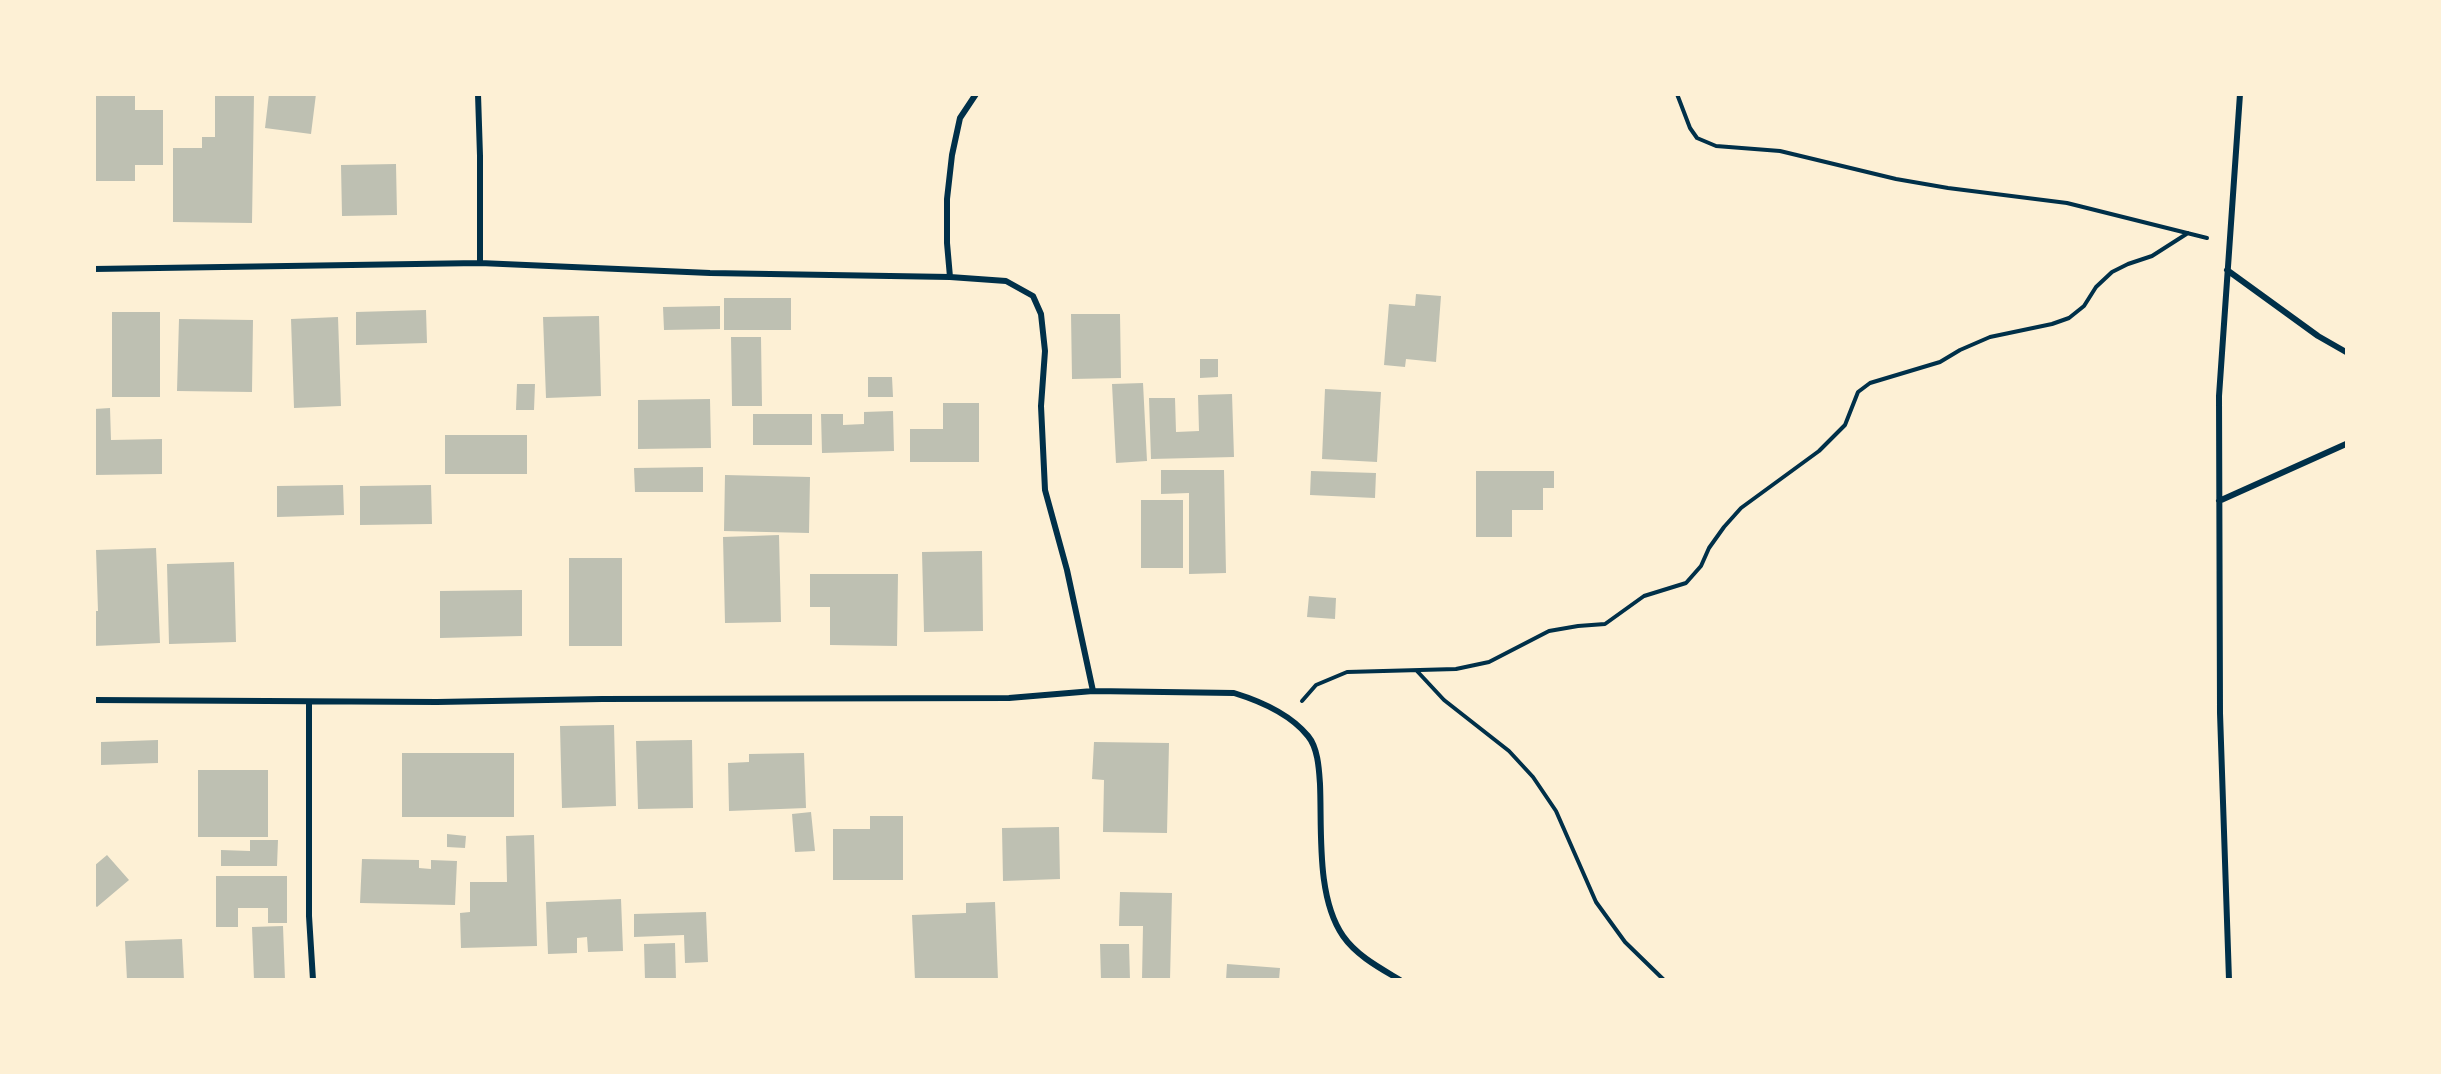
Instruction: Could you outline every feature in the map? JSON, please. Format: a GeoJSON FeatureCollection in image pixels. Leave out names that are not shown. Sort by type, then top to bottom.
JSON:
{"type":"FeatureCollection","features":[{"type":"Feature","properties":{"kind":"street"},"geometry":{"type":"LineString","coordinates":[[478,94],[480,263]]}},
{"type":"Feature","properties":{"kind":"street"},"geometry":{"type":"LineString","coordinates":[[951,277],[946,243],[947,199],[952,155],[960,118],[976,94]]}},
{"type":"Feature","properties":{"kind":"street"},"geometry":{"type":"LineString","coordinates":[[2229,980],[2220,713],[2219,396],[2240,94]]}},
{"type":"Feature","properties":{"kind":"street"},"geometry":{"type":"LineString","coordinates":[[94,269],[480,263],[710,273],[951,277],[1006,281],[1033,296],[1041,314],[1045,351],[1041,406],[1045,490],[1067,570],[1093,691]]}},
{"type":"Feature","properties":{"kind":"street"},"geometry":{"type":"LineString","coordinates":[[2228,270],[2318,336],[2346,352]]}},
{"type":"Feature","properties":{"kind":"street"},"geometry":{"type":"LineString","coordinates":[[2220,501],[2346,444]]}},
{"type":"Feature","properties":{"kind":"street"},"geometry":{"type":"LineString","coordinates":[[94,700],[309,702],[1009,698],[1093,691],[1234,693],[1287,717],[1309,737],[1318,767],[1323,864],[1332,914],[1343,937],[1353,948],[1400,980]]}},
{"type":"Feature","properties":{"kind":"street"},"geometry":{"type":"LineString","coordinates":[[309,702],[309,916],[313,980]]}},
{"type":"Feature","properties":{"kind":"path"},"geometry":{"type":"LineString","coordinates":[[1677,94],[1690,128],[1697,138],[1716,146],[1780,151],[1896,179],[2067,203],[2229,243]]}},
{"type":"Feature","properties":{"kind":"path"},"geometry":{"type":"LineString","coordinates":[[1287,717],[1316,685],[1347,672],[1456,669],[1489,662],[1548,631],[1605,624],[1644,596],[1686,583],[1701,566],[1709,548],[1724,527],[1742,508],[1819,451],[1845,426],[1858,392],[1870,382],[1940,362],[1990,337],[2052,324],[2069,318],[2084,306],[2096,287],[2112,272],[2152,256],[2188,233]]}},
{"type":"Feature","properties":{"kind":"path"},"geometry":{"type":"LineString","coordinates":[[1417,671],[1444,700],[1509,751],[1533,777],[1556,811],[1596,902],[1625,942],[1664,980]]}},
{"type":"Feature","properties":{"kind":"building"},"geometry":{"type":"Polygon","coordinates":[[[94,94],[135,94],[135,110],[163,110],[163,165],[135,165],[135,181],[95,181],[94,94]]]}},
{"type":"Feature","properties":{"kind":"building"},"geometry":{"type":"Polygon","coordinates":[[[215,94],[254,94],[252,223],[173,222],[173,148],[202,148],[202,137],[215,137],[215,94]]]}},
{"type":"Feature","properties":{"kind":"building"},"geometry":{"type":"Polygon","coordinates":[[[269,94],[316,94],[311,134],[265,128],[269,94]]]}},
{"type":"Feature","properties":{"kind":"building"},"geometry":{"type":"Polygon","coordinates":[[[396,164],[397,215],[342,216],[341,165],[396,164]]]}},
{"type":"Feature","properties":{"kind":"building"},"geometry":{"type":"Polygon","coordinates":[[[1416,294],[1441,296],[1436,362],[1406,359],[1405,367],[1384,365],[1389,304],[1415,306],[1416,294]]]}},
{"type":"Feature","properties":{"kind":"building"},"geometry":{"type":"Polygon","coordinates":[[[724,298],[791,298],[791,330],[724,330],[724,298]]]}},
{"type":"Feature","properties":{"kind":"building"},"geometry":{"type":"Polygon","coordinates":[[[720,306],[720,329],[664,330],[663,307],[720,306]]]}},
{"type":"Feature","properties":{"kind":"building"},"geometry":{"type":"Polygon","coordinates":[[[426,310],[427,343],[356,345],[356,312],[426,310]]]}},
{"type":"Feature","properties":{"kind":"building"},"geometry":{"type":"Polygon","coordinates":[[[112,312],[160,312],[160,397],[112,397],[112,312]]]}},
{"type":"Feature","properties":{"kind":"building"},"geometry":{"type":"Polygon","coordinates":[[[1071,314],[1120,314],[1121,378],[1072,379],[1071,314]]]}},
{"type":"Feature","properties":{"kind":"building"},"geometry":{"type":"Polygon","coordinates":[[[599,316],[601,396],[546,398],[543,317],[599,316]]]}},
{"type":"Feature","properties":{"kind":"building"},"geometry":{"type":"Polygon","coordinates":[[[338,317],[341,406],[294,408],[291,319],[338,317]]]}},
{"type":"Feature","properties":{"kind":"building"},"geometry":{"type":"Polygon","coordinates":[[[179,319],[253,320],[252,392],[177,391],[179,319]]]}},
{"type":"Feature","properties":{"kind":"building"},"geometry":{"type":"Polygon","coordinates":[[[731,337],[761,337],[762,406],[732,406],[731,337]]]}},
{"type":"Feature","properties":{"kind":"building"},"geometry":{"type":"Polygon","coordinates":[[[1200,359],[1218,359],[1218,377],[1200,378],[1200,359]]]}},
{"type":"Feature","properties":{"kind":"building"},"geometry":{"type":"Polygon","coordinates":[[[868,377],[892,377],[893,397],[868,397],[868,377]]]}},
{"type":"Feature","properties":{"kind":"building"},"geometry":{"type":"Polygon","coordinates":[[[1143,383],[1147,461],[1116,463],[1112,384],[1143,383]]]}},
{"type":"Feature","properties":{"kind":"building"},"geometry":{"type":"Polygon","coordinates":[[[517,384],[535,384],[534,410],[516,410],[517,384]]]}},
{"type":"Feature","properties":{"kind":"building"},"geometry":{"type":"Polygon","coordinates":[[[1325,389],[1381,392],[1377,462],[1322,459],[1325,389]]]}},
{"type":"Feature","properties":{"kind":"building"},"geometry":{"type":"Polygon","coordinates":[[[1232,394],[1234,457],[1151,459],[1149,398],[1175,398],[1176,432],[1199,431],[1198,395],[1232,394]]]}},
{"type":"Feature","properties":{"kind":"building"},"geometry":{"type":"Polygon","coordinates":[[[710,399],[711,448],[638,449],[638,400],[710,399]]]}},
{"type":"Feature","properties":{"kind":"building"},"geometry":{"type":"Polygon","coordinates":[[[943,403],[979,403],[979,462],[910,462],[910,429],[943,429],[943,403]]]}},
{"type":"Feature","properties":{"kind":"building"},"geometry":{"type":"Polygon","coordinates":[[[110,408],[111,440],[162,439],[162,474],[94,475],[94,409],[110,408]]]}},
{"type":"Feature","properties":{"kind":"building"},"geometry":{"type":"Polygon","coordinates":[[[893,411],[894,451],[822,453],[821,414],[843,414],[843,425],[864,424],[864,412],[893,411]]]}},
{"type":"Feature","properties":{"kind":"building"},"geometry":{"type":"Polygon","coordinates":[[[753,414],[812,414],[812,445],[753,445],[753,414]]]}},
{"type":"Feature","properties":{"kind":"building"},"geometry":{"type":"Polygon","coordinates":[[[445,435],[527,435],[527,474],[445,474],[445,435]]]}},
{"type":"Feature","properties":{"kind":"building"},"geometry":{"type":"Polygon","coordinates":[[[703,467],[703,492],[635,492],[634,468],[703,467]]]}},
{"type":"Feature","properties":{"kind":"building"},"geometry":{"type":"Polygon","coordinates":[[[1161,470],[1224,470],[1226,573],[1189,574],[1189,493],[1161,494],[1161,470]]]}},
{"type":"Feature","properties":{"kind":"building"},"geometry":{"type":"Polygon","coordinates":[[[1311,471],[1376,473],[1375,498],[1310,495],[1311,471]]]}},
{"type":"Feature","properties":{"kind":"building"},"geometry":{"type":"Polygon","coordinates":[[[1476,471],[1554,471],[1554,488],[1543,488],[1543,510],[1512,510],[1512,537],[1476,537],[1476,471]]]}},
{"type":"Feature","properties":{"kind":"building"},"geometry":{"type":"Polygon","coordinates":[[[725,475],[810,477],[809,533],[724,531],[725,475]]]}},
{"type":"Feature","properties":{"kind":"building"},"geometry":{"type":"Polygon","coordinates":[[[343,485],[344,515],[277,517],[277,486],[343,485]]]}},
{"type":"Feature","properties":{"kind":"building"},"geometry":{"type":"Polygon","coordinates":[[[431,485],[432,524],[360,525],[360,486],[431,485]]]}},
{"type":"Feature","properties":{"kind":"building"},"geometry":{"type":"Polygon","coordinates":[[[1141,500],[1183,500],[1183,568],[1141,568],[1141,500]]]}},
{"type":"Feature","properties":{"kind":"building"},"geometry":{"type":"Polygon","coordinates":[[[779,535],[781,622],[725,623],[723,537],[779,535]]]}},
{"type":"Feature","properties":{"kind":"building"},"geometry":{"type":"Polygon","coordinates":[[[156,548],[160,643],[94,646],[94,611],[98,611],[96,550],[156,548]]]}},
{"type":"Feature","properties":{"kind":"building"},"geometry":{"type":"Polygon","coordinates":[[[982,551],[983,631],[924,632],[922,552],[982,551]]]}},
{"type":"Feature","properties":{"kind":"building"},"geometry":{"type":"Polygon","coordinates":[[[569,558],[622,558],[622,646],[569,646],[569,558]]]}},
{"type":"Feature","properties":{"kind":"building"},"geometry":{"type":"Polygon","coordinates":[[[234,562],[236,642],[169,644],[167,564],[234,562]]]}},
{"type":"Feature","properties":{"kind":"building"},"geometry":{"type":"Polygon","coordinates":[[[810,574],[898,574],[897,646],[830,645],[830,607],[810,607],[810,574]]]}},
{"type":"Feature","properties":{"kind":"building"},"geometry":{"type":"Polygon","coordinates":[[[522,590],[522,636],[440,638],[440,591],[522,590]]]}},
{"type":"Feature","properties":{"kind":"building"},"geometry":{"type":"Polygon","coordinates":[[[1309,596],[1336,598],[1335,619],[1307,617],[1309,596]]]}},
{"type":"Feature","properties":{"kind":"building"},"geometry":{"type":"Polygon","coordinates":[[[614,725],[616,806],[562,808],[560,726],[614,725]]]}},
{"type":"Feature","properties":{"kind":"building"},"geometry":{"type":"Polygon","coordinates":[[[158,740],[158,763],[101,765],[101,742],[158,740]]]}},
{"type":"Feature","properties":{"kind":"building"},"geometry":{"type":"Polygon","coordinates":[[[692,740],[693,808],[638,809],[636,741],[692,740]]]}},
{"type":"Feature","properties":{"kind":"building"},"geometry":{"type":"Polygon","coordinates":[[[1094,742],[1169,743],[1167,833],[1103,832],[1104,780],[1092,779],[1094,742]]]}},
{"type":"Feature","properties":{"kind":"building"},"geometry":{"type":"Polygon","coordinates":[[[402,753],[514,753],[514,817],[402,817],[402,753]]]}},
{"type":"Feature","properties":{"kind":"building"},"geometry":{"type":"Polygon","coordinates":[[[804,753],[806,808],[729,811],[728,763],[749,762],[749,754],[804,753]]]}},
{"type":"Feature","properties":{"kind":"building"},"geometry":{"type":"Polygon","coordinates":[[[198,770],[268,770],[268,837],[198,837],[198,770]]]}},
{"type":"Feature","properties":{"kind":"building"},"geometry":{"type":"Polygon","coordinates":[[[811,812],[815,851],[795,852],[792,814],[811,812]]]}},
{"type":"Feature","properties":{"kind":"building"},"geometry":{"type":"Polygon","coordinates":[[[870,816],[903,816],[903,880],[833,880],[833,829],[870,829],[870,816]]]}},
{"type":"Feature","properties":{"kind":"building"},"geometry":{"type":"Polygon","coordinates":[[[1059,827],[1060,879],[1003,881],[1002,828],[1059,827]]]}},
{"type":"Feature","properties":{"kind":"building"},"geometry":{"type":"Polygon","coordinates":[[[447,834],[466,836],[465,848],[447,847],[447,834]]]}},
{"type":"Feature","properties":{"kind":"building"},"geometry":{"type":"Polygon","coordinates":[[[534,835],[537,946],[461,948],[460,913],[470,912],[470,882],[507,882],[506,836],[534,835]]]}},
{"type":"Feature","properties":{"kind":"building"},"geometry":{"type":"Polygon","coordinates":[[[250,840],[278,840],[277,866],[221,866],[221,850],[250,851],[250,840]]]}},
{"type":"Feature","properties":{"kind":"building"},"geometry":{"type":"Polygon","coordinates":[[[107,855],[129,880],[97,907],[94,905],[94,866],[107,855]]]}},
{"type":"Feature","properties":{"kind":"building"},"geometry":{"type":"Polygon","coordinates":[[[362,859],[419,860],[419,868],[431,869],[431,860],[457,861],[455,905],[360,903],[362,859]]]}},
{"type":"Feature","properties":{"kind":"building"},"geometry":{"type":"Polygon","coordinates":[[[216,876],[287,876],[287,923],[268,923],[268,908],[238,908],[238,927],[216,927],[216,876]]]}},
{"type":"Feature","properties":{"kind":"building"},"geometry":{"type":"Polygon","coordinates":[[[1120,892],[1172,893],[1170,980],[1142,980],[1143,926],[1119,926],[1120,892]]]}},
{"type":"Feature","properties":{"kind":"building"},"geometry":{"type":"Polygon","coordinates":[[[621,899],[623,951],[588,952],[587,937],[577,938],[577,953],[548,954],[546,902],[621,899]]]}},
{"type":"Feature","properties":{"kind":"building"},"geometry":{"type":"Polygon","coordinates":[[[995,902],[998,980],[915,980],[912,915],[966,913],[966,903],[995,902]]]}},
{"type":"Feature","properties":{"kind":"building"},"geometry":{"type":"Polygon","coordinates":[[[706,912],[708,962],[685,963],[684,935],[634,937],[634,914],[706,912]]]}},
{"type":"Feature","properties":{"kind":"building"},"geometry":{"type":"Polygon","coordinates":[[[283,926],[285,980],[254,980],[252,927],[283,926]]]}},
{"type":"Feature","properties":{"kind":"building"},"geometry":{"type":"Polygon","coordinates":[[[182,939],[184,980],[127,980],[125,941],[182,939]]]}},
{"type":"Feature","properties":{"kind":"building"},"geometry":{"type":"Polygon","coordinates":[[[675,943],[676,980],[645,980],[644,944],[675,943]]]}},
{"type":"Feature","properties":{"kind":"building"},"geometry":{"type":"Polygon","coordinates":[[[1100,944],[1129,944],[1130,980],[1101,980],[1100,944]]]}},
{"type":"Feature","properties":{"kind":"building"},"geometry":{"type":"Polygon","coordinates":[[[1227,964],[1280,968],[1279,980],[1226,980],[1227,964]]]}}]}
